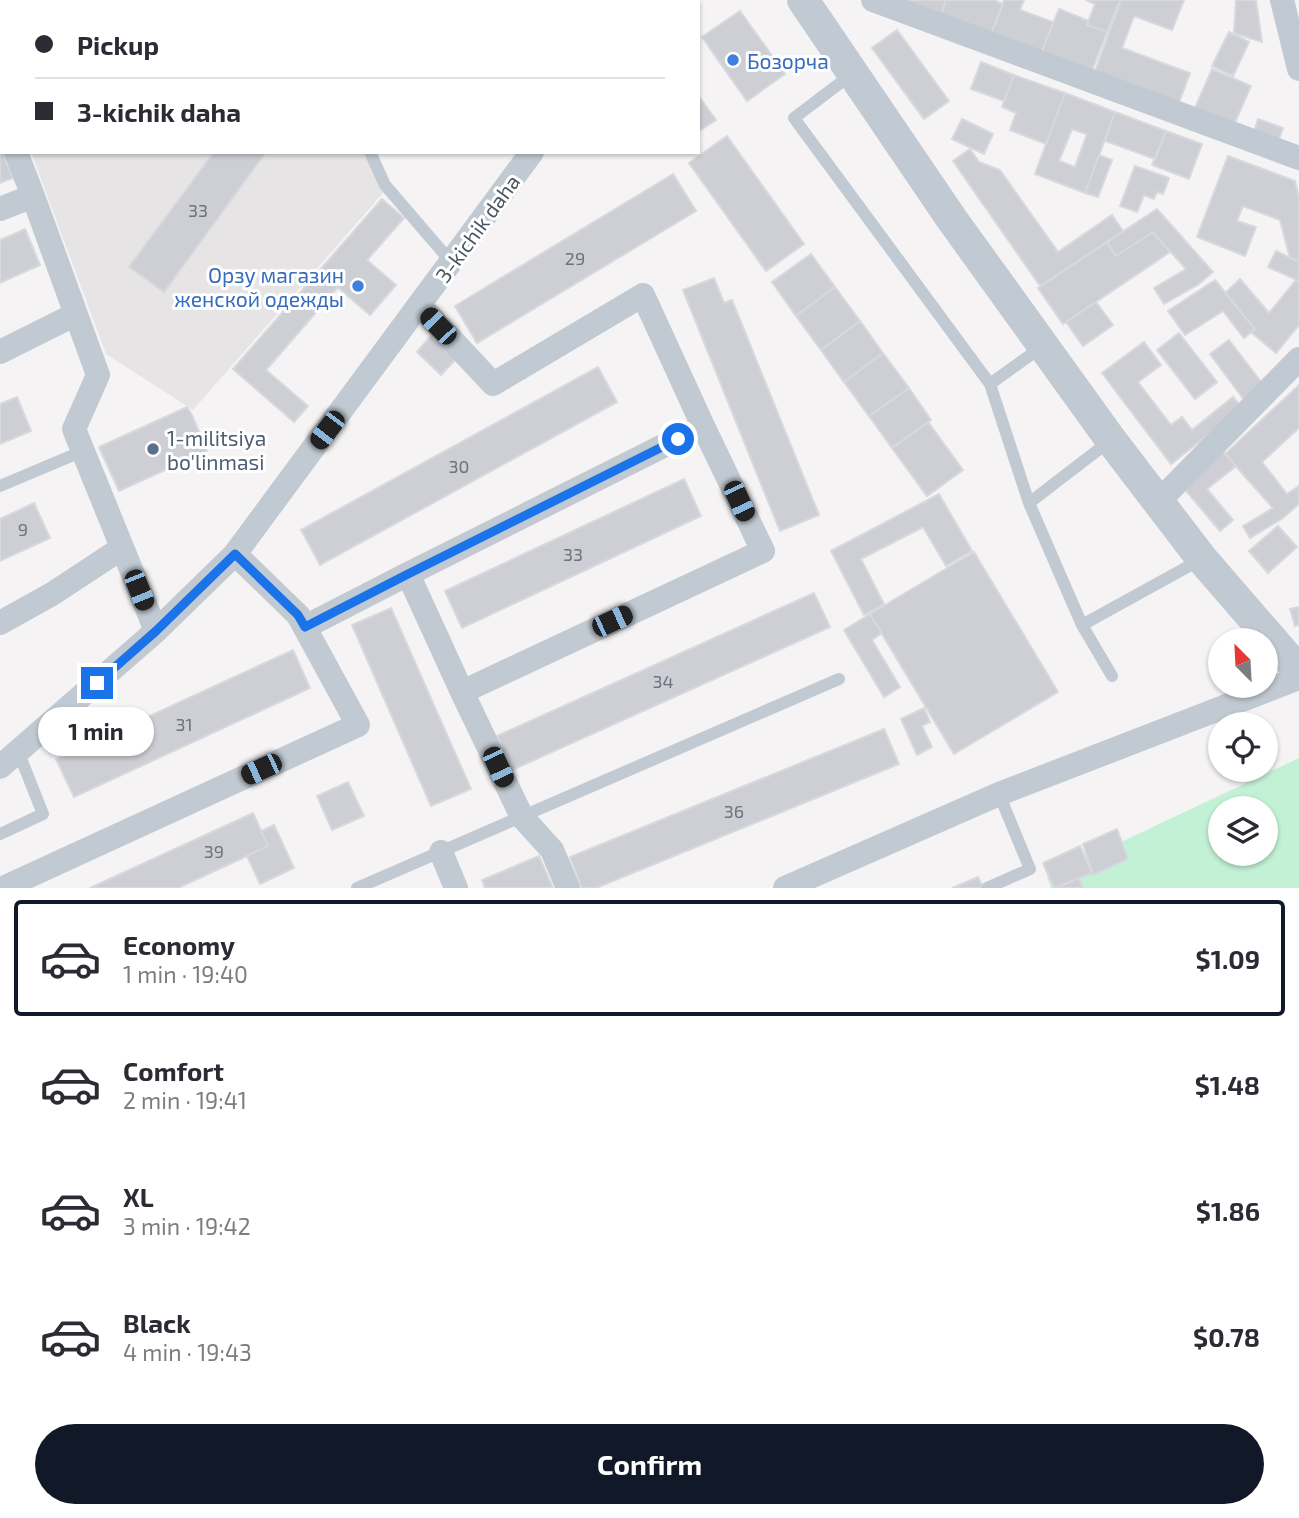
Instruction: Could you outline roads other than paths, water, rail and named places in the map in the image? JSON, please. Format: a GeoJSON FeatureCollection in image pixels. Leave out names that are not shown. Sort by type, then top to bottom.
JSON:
{"type":"FeatureCollection","features":[{"type":"Feature","properties":{"kind":"street"},"geometry":{"type":"LineString","coordinates":[[873,0],[1299,158]]}},
{"type":"Feature","properties":{"kind":"street"},"geometry":{"type":"LineString","coordinates":[[1282,0],[1299,69]]}},
{"type":"Feature","properties":{"kind":"street"},"geometry":{"type":"LineString","coordinates":[[813,3],[853,74],[951,218],[1111,440],[1202,559],[1299,671]]}},
{"type":"Feature","properties":{"kind":"street"},"geometry":{"type":"LineString","coordinates":[[17,154],[98,375],[74,429],[156,631]]}},
{"type":"Feature","properties":{"kind":"street","name":"3-kichik daha"},"geometry":{"type":"LineString","coordinates":[[9,759],[156,631],[235,554],[531,154]]}},
{"type":"Feature","properties":{"kind":"street"},"geometry":{"type":"LineString","coordinates":[[0,209],[33,196]]}},
{"type":"Feature","properties":{"kind":"street"},"geometry":{"type":"LineString","coordinates":[[420,306],[493,384],[643,295],[763,551],[462,691]]}},
{"type":"Feature","properties":{"kind":"street"},"geometry":{"type":"LineString","coordinates":[[0,352],[76,314]]}},
{"type":"Feature","properties":{"kind":"street"},"geometry":{"type":"LineString","coordinates":[[1157,502],[1299,359]]}},
{"type":"Feature","properties":{"kind":"street"},"geometry":{"type":"LineString","coordinates":[[305,627],[703,426]]}},
{"type":"Feature","properties":{"kind":"street"},"geometry":{"type":"LineString","coordinates":[[0,623],[52,594],[122,548]]}},
{"type":"Feature","properties":{"kind":"street"},"geometry":{"type":"LineString","coordinates":[[3,888],[358,725],[298,615],[235,554]]}},
{"type":"Feature","properties":{"kind":"street"},"geometry":{"type":"LineString","coordinates":[[408,574],[522,817],[552,850],[568,888]]}},
{"type":"Feature","properties":{"kind":"street"},"geometry":{"type":"LineString","coordinates":[[790,887],[999,794],[1299,678]]}},
{"type":"Feature","properties":{"kind":"street"},"geometry":{"type":"LineString","coordinates":[[441,852],[456,888]]}},
{"type":"Feature","properties":{"kind":"lane"},"geometry":{"type":"LineString","coordinates":[[853,74],[794,118],[990,384],[1029,503],[1082,625],[1112,676]]}},
{"type":"Feature","properties":{"kind":"lane"},"geometry":{"type":"LineString","coordinates":[[371,154],[385,185],[452,263]]}},
{"type":"Feature","properties":{"kind":"lane"},"geometry":{"type":"LineString","coordinates":[[990,384],[1043,346]]}},
{"type":"Feature","properties":{"kind":"lane"},"geometry":{"type":"LineString","coordinates":[[1029,503],[1111,440]]}},
{"type":"Feature","properties":{"kind":"lane"},"geometry":{"type":"LineString","coordinates":[[0,486],[83,451]]}},
{"type":"Feature","properties":{"kind":"lane"},"geometry":{"type":"LineString","coordinates":[[1082,625],[1202,559]]}},
{"type":"Feature","properties":{"kind":"lane"},"geometry":{"type":"LineString","coordinates":[[357,888],[839,679]]}},
{"type":"Feature","properties":{"kind":"lane"},"geometry":{"type":"LineString","coordinates":[[0,835],[43,814],[9,759]]}},
{"type":"Feature","properties":{"kind":"lane"},"geometry":{"type":"LineString","coordinates":[[987,888],[1030,869],[999,794]]}},
{"type":"Feature","properties":{"kind":"place","name":"Бозорча"},"geometry":{"type":"Point","coordinates":[733,60]}},
{"type":"Feature","properties":{"kind":"place","name":"Орзу магазин женской одежды"},"geometry":{"type":"Point","coordinates":[358,286]}},
{"type":"Feature","properties":{"kind":"place","name":"1-militsiya bo'linmasi"},"geometry":{"type":"Point","coordinates":[153,449]}}]}
